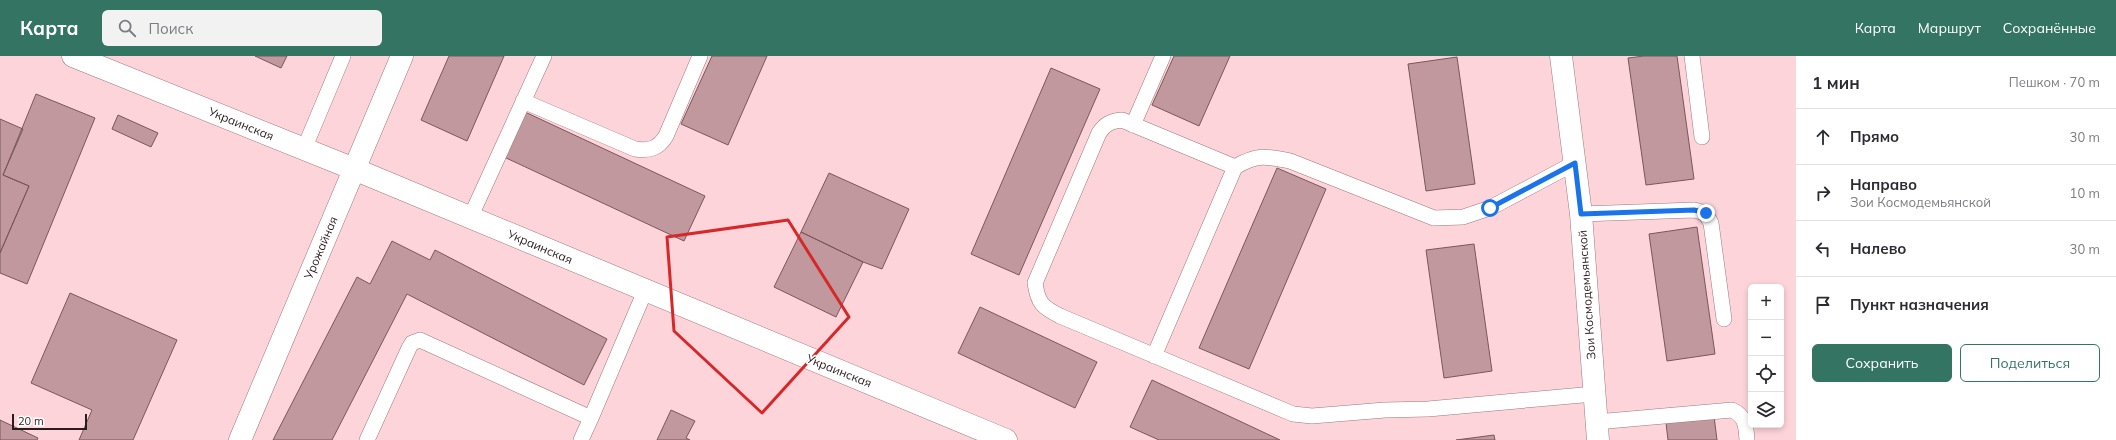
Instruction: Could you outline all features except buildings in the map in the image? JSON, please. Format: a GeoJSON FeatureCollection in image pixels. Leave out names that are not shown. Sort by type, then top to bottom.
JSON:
{"type":"FeatureCollection","features":[{"type":"Feature","properties":{"kind":"street","name":"Украинская"},"geometry":{"type":"LineString","coordinates":[[73,56],[354,169],[1006,440]]}},
{"type":"Feature","properties":{"kind":"street","name":"Урожайная"},"geometry":{"type":"LineString","coordinates":[[240,440],[402,56]]}},
{"type":"Feature","properties":{"kind":"street","name":"Зои Космодемьянской"},"geometry":{"type":"LineString","coordinates":[[1561,56],[1581,214],[1597,431]]}},
{"type":"Feature","properties":{"kind":"lane"},"geometry":{"type":"LineString","coordinates":[[304,149],[343,56]]}},
{"type":"Feature","properties":{"kind":"lane"},"geometry":{"type":"LineString","coordinates":[[470,218],[544,56]]}},
{"type":"Feature","properties":{"kind":"lane"},"geometry":{"type":"LineString","coordinates":[[523,101],[634,149],[654,149],[661,144],[666,136],[700,56]]}},
{"type":"Feature","properties":{"kind":"lane"},"geometry":{"type":"LineString","coordinates":[[1133,124],[1163,56]]}},
{"type":"Feature","properties":{"kind":"lane"},"geometry":{"type":"LineString","coordinates":[[1692,56],[1702,137]]}},
{"type":"Feature","properties":{"kind":"lane"},"geometry":{"type":"LineString","coordinates":[[1235,167],[1122,120],[1112,121],[1104,126],[1099,133],[1035,283],[1038,299],[1046,309],[1060,316],[1293,414],[1312,416],[1385,410],[1428,409],[1594,394]]}},
{"type":"Feature","properties":{"kind":"lane"},"geometry":{"type":"LineString","coordinates":[[1154,356],[1235,167],[1250,158],[1271,157],[1290,161],[1434,218],[1463,217],[1490,208],[1575,163]]}},
{"type":"Feature","properties":{"kind":"lane"},"geometry":{"type":"LineString","coordinates":[[1581,214],[1694,210],[1706,213],[1711,223],[1724,319]]}},
{"type":"Feature","properties":{"kind":"lane"},"geometry":{"type":"LineString","coordinates":[[581,440],[645,291]]}},
{"type":"Feature","properties":{"kind":"lane"},"geometry":{"type":"LineString","coordinates":[[367,440],[409,348],[412,343],[420,340],[591,418]]}},
{"type":"Feature","properties":{"kind":"lane"},"geometry":{"type":"LineString","coordinates":[[1597,431],[1732,410],[1740,413],[1744,419],[1747,440]]}},
{"type":"Feature","properties":{"kind":"highlighted area"},"geometry":{"type":"Polygon","coordinates":[[[788,220],[849,317],[762,413],[674,331],[667,237],[788,220]]]}},
{"type":"Feature","properties":{"kind":"route"},"geometry":{"type":"LineString","coordinates":[[1490,208],[1575,163],[1581,214],[1694,210],[1699,210],[1706,213]]}}]}
